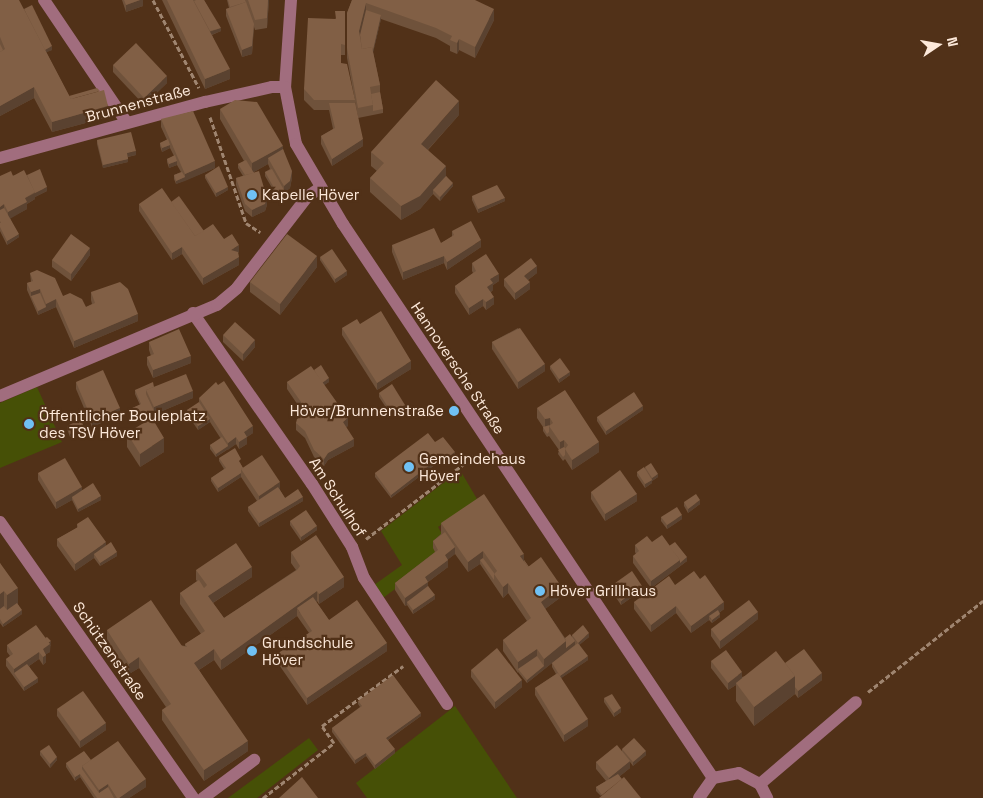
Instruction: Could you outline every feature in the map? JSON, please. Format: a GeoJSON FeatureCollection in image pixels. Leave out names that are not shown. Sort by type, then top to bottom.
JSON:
{"type":"FeatureCollection","features":[{"type":"Feature","properties":{"kind":"street"},"geometry":{"type":"LineString","coordinates":[[44,0],[127,123]]}},
{"type":"Feature","properties":{"kind":"street","name":"Hannoversche Straße"},"geometry":{"type":"LineString","coordinates":[[291,0],[286,87],[296,144],[320,188],[713,778]]}},
{"type":"Feature","properties":{"kind":"street","name":"Brunnenstraße"},"geometry":{"type":"LineString","coordinates":[[0,158],[205,102],[272,87],[286,87]]}},
{"type":"Feature","properties":{"kind":"street"},"geometry":{"type":"LineString","coordinates":[[0,396],[217,304],[237,288],[308,197],[320,188]]}},
{"type":"Feature","properties":{"kind":"street","name":"Am Schulhof"},"geometry":{"type":"LineString","coordinates":[[193,313],[352,547],[364,578],[447,704]]}},
{"type":"Feature","properties":{"kind":"street","name":"Schützenstraße"},"geometry":{"type":"LineString","coordinates":[[0,522],[193,798]]}},
{"type":"Feature","properties":{"kind":"street"},"geometry":{"type":"LineString","coordinates":[[760,784],[856,702]]}},
{"type":"Feature","properties":{"kind":"street"},"geometry":{"type":"LineString","coordinates":[[203,798],[254,760]]}},
{"type":"Feature","properties":{"kind":"street"},"geometry":{"type":"LineString","coordinates":[[699,798],[713,778],[739,773],[760,784],[767,798]]}},
{"type":"Feature","properties":{"kind":"path"},"geometry":{"type":"LineString","coordinates":[[153,0],[205,102],[246,223],[273,241]]}},
{"type":"Feature","properties":{"kind":"path"},"geometry":{"type":"LineString","coordinates":[[352,547],[474,456]]}},
{"type":"Feature","properties":{"kind":"path"},"geometry":{"type":"LineString","coordinates":[[856,702],[983,601]]}},
{"type":"Feature","properties":{"kind":"path"},"geometry":{"type":"LineString","coordinates":[[263,798],[334,743],[322,726],[415,657]]}},
{"type":"Feature","properties":{"kind":"green space"},"geometry":{"type":"Polygon","coordinates":[[[37,387],[62,442],[0,468],[0,403],[37,387]]]}},
{"type":"Feature","properties":{"kind":"green space"},"geometry":{"type":"Polygon","coordinates":[[[460,470],[477,499],[438,527],[445,539],[438,557],[383,598],[374,585],[402,565],[381,531],[460,470]]]}},
{"type":"Feature","properties":{"kind":"green space"},"geometry":{"type":"Polygon","coordinates":[[[455,706],[517,798],[367,798],[356,783],[455,706]]]}},
{"type":"Feature","properties":{"kind":"green space"},"geometry":{"type":"Polygon","coordinates":[[[309,738],[318,750],[257,798],[228,798],[309,738]]]}},
{"type":"Feature","properties":{"kind":"building"},"geometry":{"type":"Polygon","coordinates":[[[0,0],[19,0],[71,99],[104,90],[108,106],[52,122],[34,87],[0,106],[0,52],[5,49],[0,37],[0,0]]]}},
{"type":"Feature","properties":{"kind":"building"},"geometry":{"type":"Polygon","coordinates":[[[124,0],[140,0],[126,5],[124,0]]]}},
{"type":"Feature","properties":{"kind":"building"},"geometry":{"type":"Polygon","coordinates":[[[167,0],[193,0],[230,69],[205,79],[167,0]]]}},
{"type":"Feature","properties":{"kind":"building"},"geometry":{"type":"Polygon","coordinates":[[[204,0],[221,28],[210,31],[194,1],[204,0]]]}},
{"type":"Feature","properties":{"kind":"building"},"geometry":{"type":"Polygon","coordinates":[[[228,0],[245,0],[246,2],[230,7],[228,0]]]}},
{"type":"Feature","properties":{"kind":"building"},"geometry":{"type":"Polygon","coordinates":[[[248,0],[268,0],[267,18],[255,20],[248,0]]]}},
{"type":"Feature","properties":{"kind":"building"},"geometry":{"type":"Polygon","coordinates":[[[352,0],[475,0],[494,9],[475,47],[459,39],[457,43],[450,40],[452,36],[436,28],[366,3],[359,31],[362,49],[372,47],[380,85],[370,87],[373,105],[358,108],[347,48],[347,13],[352,0]]]}},
{"type":"Feature","properties":{"kind":"building"},"geometry":{"type":"Polygon","coordinates":[[[246,2],[254,24],[252,46],[242,50],[226,9],[246,2]]]}},
{"type":"Feature","properties":{"kind":"building"},"geometry":{"type":"Polygon","coordinates":[[[32,5],[52,46],[45,50],[24,9],[32,5]]]}},
{"type":"Feature","properties":{"kind":"building"},"geometry":{"type":"Polygon","coordinates":[[[366,10],[381,15],[373,50],[372,47],[362,49],[360,35],[366,10]]]}},
{"type":"Feature","properties":{"kind":"building"},"geometry":{"type":"Polygon","coordinates":[[[335,11],[345,11],[345,45],[341,44],[341,63],[347,64],[355,100],[314,100],[304,89],[308,18],[336,19],[335,11]]]}},
{"type":"Feature","properties":{"kind":"building"},"geometry":{"type":"Polygon","coordinates":[[[136,43],[167,76],[144,98],[113,65],[136,43]]]}},
{"type":"Feature","properties":{"kind":"building"},"geometry":{"type":"Polygon","coordinates":[[[436,80],[459,101],[421,144],[446,166],[420,196],[401,206],[370,178],[384,163],[371,152],[436,80]]]}},
{"type":"Feature","properties":{"kind":"building"},"geometry":{"type":"Polygon","coordinates":[[[97,88],[100,91],[71,99],[69,96],[97,88]]]}},
{"type":"Feature","properties":{"kind":"building"},"geometry":{"type":"Polygon","coordinates":[[[380,92],[383,109],[373,111],[371,94],[380,92]]]}},
{"type":"Feature","properties":{"kind":"building"},"geometry":{"type":"Polygon","coordinates":[[[235,100],[257,102],[283,146],[252,163],[220,109],[235,100]]]}},
{"type":"Feature","properties":{"kind":"building"},"geometry":{"type":"Polygon","coordinates":[[[329,103],[355,103],[363,139],[332,159],[321,136],[335,128],[329,103]]]}},
{"type":"Feature","properties":{"kind":"building"},"geometry":{"type":"Polygon","coordinates":[[[193,111],[215,161],[185,174],[161,119],[193,111]]]}},
{"type":"Feature","properties":{"kind":"building"},"geometry":{"type":"Polygon","coordinates":[[[131,132],[136,151],[127,153],[128,159],[103,165],[97,140],[131,132]]]}},
{"type":"Feature","properties":{"kind":"building"},"geometry":{"type":"Polygon","coordinates":[[[168,139],[170,145],[162,148],[160,143],[168,139]]]}},
{"type":"Feature","properties":{"kind":"building"},"geometry":{"type":"Polygon","coordinates":[[[283,149],[292,171],[290,181],[284,186],[268,158],[283,149]]]}},
{"type":"Feature","properties":{"kind":"building"},"geometry":{"type":"Polygon","coordinates":[[[175,155],[177,161],[169,164],[167,159],[175,155]]]}},
{"type":"Feature","properties":{"kind":"building"},"geometry":{"type":"Polygon","coordinates":[[[246,160],[254,173],[245,175],[238,164],[246,160]]]}},
{"type":"Feature","properties":{"kind":"building"},"geometry":{"type":"Polygon","coordinates":[[[219,166],[228,187],[216,193],[205,175],[219,166]]]}},
{"type":"Feature","properties":{"kind":"building"},"geometry":{"type":"Polygon","coordinates":[[[40,169],[47,187],[35,193],[27,175],[40,169]]]}},
{"type":"Feature","properties":{"kind":"building"},"geometry":{"type":"Polygon","coordinates":[[[272,169],[284,190],[278,195],[265,172],[272,169]]]}},
{"type":"Feature","properties":{"kind":"building"},"geometry":{"type":"Polygon","coordinates":[[[24,170],[35,192],[25,198],[27,202],[8,212],[4,204],[0,207],[0,176],[11,171],[13,176],[24,170]]]}},
{"type":"Feature","properties":{"kind":"building","name":"Kapelle Höver"},"geometry":{"type":"Polygon","coordinates":[[[259,171],[267,198],[265,204],[252,210],[245,204],[236,178],[259,171]]]}},
{"type":"Feature","properties":{"kind":"building"},"geometry":{"type":"Polygon","coordinates":[[[182,172],[185,177],[176,181],[174,175],[182,172]]]}},
{"type":"Feature","properties":{"kind":"building"},"geometry":{"type":"Polygon","coordinates":[[[446,176],[453,183],[440,197],[433,190],[446,176]]]}},
{"type":"Feature","properties":{"kind":"building"},"geometry":{"type":"Polygon","coordinates":[[[497,185],[505,198],[478,209],[472,196],[497,185]]]}},
{"type":"Feature","properties":{"kind":"building"},"geometry":{"type":"Polygon","coordinates":[[[162,188],[195,236],[213,224],[224,239],[232,234],[239,245],[231,250],[238,252],[239,257],[203,278],[182,247],[172,253],[139,204],[162,188]]]}},
{"type":"Feature","properties":{"kind":"building"},"geometry":{"type":"Polygon","coordinates":[[[179,196],[204,231],[195,236],[171,202],[179,196]]]}},
{"type":"Feature","properties":{"kind":"building"},"geometry":{"type":"Polygon","coordinates":[[[4,208],[19,234],[7,241],[0,227],[0,210],[4,208]]]}},
{"type":"Feature","properties":{"kind":"building"},"geometry":{"type":"Polygon","coordinates":[[[471,221],[481,240],[447,262],[444,256],[403,272],[392,245],[434,228],[441,243],[454,235],[452,231],[471,221]]]}},
{"type":"Feature","properties":{"kind":"building"},"geometry":{"type":"Polygon","coordinates":[[[71,234],[90,248],[71,274],[52,260],[71,234]]]}},
{"type":"Feature","properties":{"kind":"building"},"geometry":{"type":"Polygon","coordinates":[[[287,234],[317,256],[280,304],[250,282],[287,234]]]}},
{"type":"Feature","properties":{"kind":"building"},"geometry":{"type":"Polygon","coordinates":[[[332,249],[347,271],[335,279],[320,257],[332,249]]]}},
{"type":"Feature","properties":{"kind":"building"},"geometry":{"type":"Polygon","coordinates":[[[486,254],[499,274],[490,279],[493,283],[487,287],[494,297],[486,302],[483,299],[469,308],[455,286],[476,271],[472,263],[486,254]]]}},
{"type":"Feature","properties":{"kind":"building"},"geometry":{"type":"Polygon","coordinates":[[[531,258],[537,266],[524,276],[530,282],[515,293],[504,279],[531,258]]]}},
{"type":"Feature","properties":{"kind":"building"},"geometry":{"type":"Polygon","coordinates":[[[37,270],[55,278],[63,296],[70,293],[82,299],[86,307],[95,303],[91,292],[120,282],[128,289],[138,314],[74,341],[56,299],[46,304],[40,289],[31,292],[27,283],[33,281],[30,273],[37,270]]]}},
{"type":"Feature","properties":{"kind":"building"},"geometry":{"type":"Polygon","coordinates":[[[40,293],[46,307],[38,311],[31,296],[40,293]]]}},
{"type":"Feature","properties":{"kind":"building"},"geometry":{"type":"Polygon","coordinates":[[[381,311],[411,361],[377,383],[342,328],[357,319],[360,324],[381,311]]]}},
{"type":"Feature","properties":{"kind":"building"},"geometry":{"type":"Polygon","coordinates":[[[235,322],[255,340],[243,354],[223,335],[235,322]]]}},
{"type":"Feature","properties":{"kind":"building"},"geometry":{"type":"Polygon","coordinates":[[[520,328],[545,364],[518,382],[492,342],[520,328]]]}},
{"type":"Feature","properties":{"kind":"building"},"geometry":{"type":"Polygon","coordinates":[[[179,329],[191,356],[153,370],[147,357],[154,354],[149,342],[179,329]]]}},
{"type":"Feature","properties":{"kind":"building"},"geometry":{"type":"Polygon","coordinates":[[[560,358],[570,372],[559,379],[550,366],[560,358]]]}},
{"type":"Feature","properties":{"kind":"building"},"geometry":{"type":"Polygon","coordinates":[[[321,365],[329,378],[322,383],[314,370],[321,365]]]}},
{"type":"Feature","properties":{"kind":"building"},"geometry":{"type":"Polygon","coordinates":[[[311,366],[348,418],[343,422],[354,439],[328,453],[324,459],[314,450],[305,431],[296,423],[297,419],[308,412],[287,382],[311,366]]]}},
{"type":"Feature","properties":{"kind":"building"},"geometry":{"type":"Polygon","coordinates":[[[103,370],[120,408],[92,420],[76,382],[103,370]]]}},
{"type":"Feature","properties":{"kind":"building"},"geometry":{"type":"Polygon","coordinates":[[[186,374],[193,391],[154,407],[146,390],[186,374]]]}},
{"type":"Feature","properties":{"kind":"building"},"geometry":{"type":"Polygon","coordinates":[[[224,381],[253,426],[244,432],[247,437],[239,442],[236,437],[228,443],[199,398],[216,382],[218,385],[224,381]]]}},
{"type":"Feature","properties":{"kind":"building"},"geometry":{"type":"Polygon","coordinates":[[[153,382],[154,387],[146,390],[146,394],[154,411],[134,419],[130,409],[141,404],[135,390],[153,382]]]}},
{"type":"Feature","properties":{"kind":"building"},"geometry":{"type":"Polygon","coordinates":[[[392,384],[405,405],[393,415],[379,393],[392,384]]]}},
{"type":"Feature","properties":{"kind":"building"},"geometry":{"type":"Polygon","coordinates":[[[565,390],[599,442],[572,460],[565,449],[568,445],[564,440],[560,442],[549,426],[553,423],[550,418],[545,419],[537,408],[565,390]]]}},
{"type":"Feature","properties":{"kind":"building"},"geometry":{"type":"Polygon","coordinates":[[[634,392],[643,406],[606,431],[597,417],[634,392]]]}},
{"type":"Feature","properties":{"kind":"building"},"geometry":{"type":"Polygon","coordinates":[[[199,402],[210,419],[198,426],[187,410],[199,402]]]}},
{"type":"Feature","properties":{"kind":"building"},"geometry":{"type":"Polygon","coordinates":[[[152,418],[164,438],[140,454],[127,433],[152,418]]]}},
{"type":"Feature","properties":{"kind":"building"},"geometry":{"type":"Polygon","coordinates":[[[81,419],[84,428],[70,434],[67,426],[81,419]]]}},
{"type":"Feature","properties":{"kind":"building"},"geometry":{"type":"Polygon","coordinates":[[[550,425],[549,432],[547,434],[543,427],[550,425]]]}},
{"type":"Feature","properties":{"kind":"building","name":"Gemeindehaus Höver"},"geometry":{"type":"Polygon","coordinates":[[[428,433],[435,442],[443,437],[455,452],[446,458],[444,454],[391,495],[375,473],[428,433]]]}},
{"type":"Feature","properties":{"kind":"building"},"geometry":{"type":"Polygon","coordinates":[[[222,437],[228,446],[216,454],[210,445],[222,437]]]}},
{"type":"Feature","properties":{"kind":"building"},"geometry":{"type":"Polygon","coordinates":[[[564,447],[565,455],[563,457],[558,450],[564,447]]]}},
{"type":"Feature","properties":{"kind":"building"},"geometry":{"type":"Polygon","coordinates":[[[235,448],[241,459],[239,461],[243,468],[241,473],[218,488],[211,478],[226,468],[219,458],[235,448]]]}},
{"type":"Feature","properties":{"kind":"building"},"geometry":{"type":"Polygon","coordinates":[[[262,455],[280,482],[259,496],[241,469],[262,455]]]}},
{"type":"Feature","properties":{"kind":"building"},"geometry":{"type":"Polygon","coordinates":[[[65,458],[82,487],[56,502],[38,473],[65,458]]]}},
{"type":"Feature","properties":{"kind":"building"},"geometry":{"type":"Polygon","coordinates":[[[651,463],[658,474],[652,478],[645,467],[651,463]]]}},
{"type":"Feature","properties":{"kind":"building"},"geometry":{"type":"Polygon","coordinates":[[[644,467],[652,480],[645,484],[637,472],[644,467]]]}},
{"type":"Feature","properties":{"kind":"building"},"geometry":{"type":"Polygon","coordinates":[[[620,470],[637,494],[605,514],[591,492],[620,470]]]}},
{"type":"Feature","properties":{"kind":"building"},"geometry":{"type":"Polygon","coordinates":[[[93,483],[101,496],[78,509],[72,497],[93,483]]]}},
{"type":"Feature","properties":{"kind":"building"},"geometry":{"type":"Polygon","coordinates":[[[278,487],[285,498],[298,489],[303,497],[259,523],[248,507],[278,487]]]}},
{"type":"Feature","properties":{"kind":"building"},"geometry":{"type":"Polygon","coordinates":[[[484,494],[524,554],[520,556],[528,567],[541,557],[561,586],[541,602],[566,641],[544,659],[537,649],[518,662],[503,640],[531,618],[508,583],[503,587],[494,574],[497,571],[483,551],[468,562],[441,523],[484,494]]]}},
{"type":"Feature","properties":{"kind":"building"},"geometry":{"type":"Polygon","coordinates":[[[696,494],[700,500],[688,509],[684,502],[696,494]]]}},
{"type":"Feature","properties":{"kind":"building"},"geometry":{"type":"Polygon","coordinates":[[[677,507],[682,515],[667,525],[661,517],[677,507]]]}},
{"type":"Feature","properties":{"kind":"building"},"geometry":{"type":"Polygon","coordinates":[[[306,510],[317,526],[301,537],[290,521],[306,510]]]}},
{"type":"Feature","properties":{"kind":"building"},"geometry":{"type":"Polygon","coordinates":[[[88,517],[106,542],[75,564],[57,539],[78,527],[77,524],[88,517]]]}},
{"type":"Feature","properties":{"kind":"building"},"geometry":{"type":"Polygon","coordinates":[[[445,532],[455,547],[445,555],[448,560],[425,577],[428,582],[405,598],[395,583],[438,550],[433,541],[445,532]]]}},
{"type":"Feature","properties":{"kind":"building"},"geometry":{"type":"Polygon","coordinates":[[[316,535],[344,577],[319,594],[317,591],[221,660],[214,649],[194,663],[248,741],[204,770],[162,710],[171,704],[139,657],[129,664],[107,630],[151,600],[182,646],[187,647],[185,644],[205,631],[180,593],[199,580],[204,588],[207,585],[196,570],[236,543],[252,567],[208,596],[224,618],[297,570],[300,566],[291,552],[316,535]]]}},
{"type":"Feature","properties":{"kind":"building"},"geometry":{"type":"Polygon","coordinates":[[[662,535],[680,560],[651,581],[633,556],[639,551],[635,545],[647,536],[652,542],[662,535]]]}},
{"type":"Feature","properties":{"kind":"building"},"geometry":{"type":"Polygon","coordinates":[[[111,542],[117,552],[100,563],[94,554],[111,542]]]}},
{"type":"Feature","properties":{"kind":"building"},"geometry":{"type":"Polygon","coordinates":[[[675,542],[687,557],[680,563],[680,560],[669,546],[675,542]]]}},
{"type":"Feature","properties":{"kind":"building"},"geometry":{"type":"Polygon","coordinates":[[[483,558],[494,573],[494,580],[480,560],[483,558]]]}},
{"type":"Feature","properties":{"kind":"building"},"geometry":{"type":"Polygon","coordinates":[[[0,563],[18,588],[7,595],[4,591],[0,594],[0,563]]]}},
{"type":"Feature","properties":{"kind":"building"},"geometry":{"type":"Polygon","coordinates":[[[632,571],[642,586],[621,601],[611,586],[632,571]]]}},
{"type":"Feature","properties":{"kind":"building"},"geometry":{"type":"Polygon","coordinates":[[[694,571],[700,579],[705,575],[724,602],[691,626],[676,606],[651,625],[634,602],[669,576],[675,585],[694,571]]]}},
{"type":"Feature","properties":{"kind":"building"},"geometry":{"type":"Polygon","coordinates":[[[428,586],[435,595],[413,610],[407,602],[428,586]]]}},
{"type":"Feature","properties":{"kind":"building"},"geometry":{"type":"Polygon","coordinates":[[[313,597],[329,620],[357,600],[387,643],[307,698],[277,654],[312,631],[297,608],[313,597]]]}},
{"type":"Feature","properties":{"kind":"building"},"geometry":{"type":"Polygon","coordinates":[[[749,600],[758,612],[720,641],[711,629],[749,600]]]}},
{"type":"Feature","properties":{"kind":"building"},"geometry":{"type":"Polygon","coordinates":[[[17,603],[22,610],[3,624],[0,619],[0,609],[4,606],[7,610],[17,603]]]}},
{"type":"Feature","properties":{"kind":"building"},"geometry":{"type":"Polygon","coordinates":[[[718,610],[720,614],[712,620],[709,616],[718,610]]]}},
{"type":"Feature","properties":{"kind":"building"},"geometry":{"type":"Polygon","coordinates":[[[36,625],[50,644],[43,649],[46,655],[43,657],[39,652],[14,669],[6,659],[13,654],[7,645],[36,625]]]}},
{"type":"Feature","properties":{"kind":"building"},"geometry":{"type":"Polygon","coordinates":[[[583,625],[589,633],[578,643],[572,635],[583,625]]]}},
{"type":"Feature","properties":{"kind":"building"},"geometry":{"type":"Polygon","coordinates":[[[570,634],[575,641],[566,648],[565,638],[570,634]]]}},
{"type":"Feature","properties":{"kind":"building"},"geometry":{"type":"Polygon","coordinates":[[[47,637],[51,641],[48,643],[45,638],[47,637]]]}},
{"type":"Feature","properties":{"kind":"building"},"geometry":{"type":"Polygon","coordinates":[[[578,643],[588,656],[560,676],[552,663],[578,643]]]}},
{"type":"Feature","properties":{"kind":"building"},"geometry":{"type":"Polygon","coordinates":[[[497,648],[522,680],[495,702],[471,670],[497,648]]]}},
{"type":"Feature","properties":{"kind":"building"},"geometry":{"type":"Polygon","coordinates":[[[804,649],[822,673],[798,691],[795,687],[795,676],[785,663],[804,649]]]}},
{"type":"Feature","properties":{"kind":"building"},"geometry":{"type":"Polygon","coordinates":[[[726,650],[742,672],[728,683],[711,661],[726,650]]]}},
{"type":"Feature","properties":{"kind":"building"},"geometry":{"type":"Polygon","coordinates":[[[776,651],[795,676],[754,707],[736,683],[776,651]]]}},
{"type":"Feature","properties":{"kind":"building"},"geometry":{"type":"Polygon","coordinates":[[[537,656],[544,666],[527,680],[518,669],[537,656]]]}},
{"type":"Feature","properties":{"kind":"building"},"geometry":{"type":"Polygon","coordinates":[[[27,664],[38,678],[24,687],[14,673],[27,664]]]}},
{"type":"Feature","properties":{"kind":"building"},"geometry":{"type":"Polygon","coordinates":[[[558,673],[588,719],[564,735],[535,688],[558,673]]]}},
{"type":"Feature","properties":{"kind":"building"},"geometry":{"type":"Polygon","coordinates":[[[393,675],[421,713],[386,738],[395,749],[375,765],[366,753],[355,760],[332,728],[362,706],[358,701],[393,675]]]}},
{"type":"Feature","properties":{"kind":"building"},"geometry":{"type":"Polygon","coordinates":[[[83,691],[106,723],[80,741],[57,709],[83,691]]]}},
{"type":"Feature","properties":{"kind":"building"},"geometry":{"type":"Polygon","coordinates":[[[612,694],[621,708],[614,713],[604,698],[612,694]]]}},
{"type":"Feature","properties":{"kind":"building"},"geometry":{"type":"Polygon","coordinates":[[[634,738],[646,751],[633,762],[622,749],[634,738]]]}},
{"type":"Feature","properties":{"kind":"building"},"geometry":{"type":"Polygon","coordinates":[[[118,741],[146,779],[117,798],[108,784],[99,790],[82,766],[118,741]]]}},
{"type":"Feature","properties":{"kind":"building"},"geometry":{"type":"Polygon","coordinates":[[[49,745],[57,757],[50,764],[40,751],[49,745]]]}},
{"type":"Feature","properties":{"kind":"building"},"geometry":{"type":"Polygon","coordinates":[[[617,745],[630,761],[609,778],[596,762],[617,745]]]}},
{"type":"Feature","properties":{"kind":"building"},"geometry":{"type":"Polygon","coordinates":[[[84,751],[91,760],[82,766],[82,769],[99,793],[108,787],[114,798],[97,798],[80,774],[75,777],[66,763],[84,751]]]}},
{"type":"Feature","properties":{"kind":"building"},"geometry":{"type":"Polygon","coordinates":[[[618,774],[622,779],[602,795],[596,787],[618,774]]]}},
{"type":"Feature","properties":{"kind":"building"},"geometry":{"type":"Polygon","coordinates":[[[302,777],[318,798],[279,798],[302,777]]]}},
{"type":"Feature","properties":{"kind":"building"},"geometry":{"type":"Polygon","coordinates":[[[624,777],[641,798],[599,798],[624,777]]]}},
{"type":"Feature","properties":{"kind":"place","name":"Kapelle Höver"},"geometry":{"type":"Point","coordinates":[252,195]}},
{"type":"Feature","properties":{"kind":"place","name":"Höver/Brunnenstraße"},"geometry":{"type":"Point","coordinates":[454,411]}},
{"type":"Feature","properties":{"kind":"place","name":"Öffentlicher Bouleplatz des TSV Höver"},"geometry":{"type":"Point","coordinates":[29,424]}},
{"type":"Feature","properties":{"kind":"place","name":"Gemeindehaus Höver"},"geometry":{"type":"Point","coordinates":[409,467]}},
{"type":"Feature","properties":{"kind":"place","name":"Höver Grillhaus"},"geometry":{"type":"Point","coordinates":[540,591]}},
{"type":"Feature","properties":{"kind":"place","name":"Grundschule Höver"},"geometry":{"type":"Point","coordinates":[252,651]}}]}
